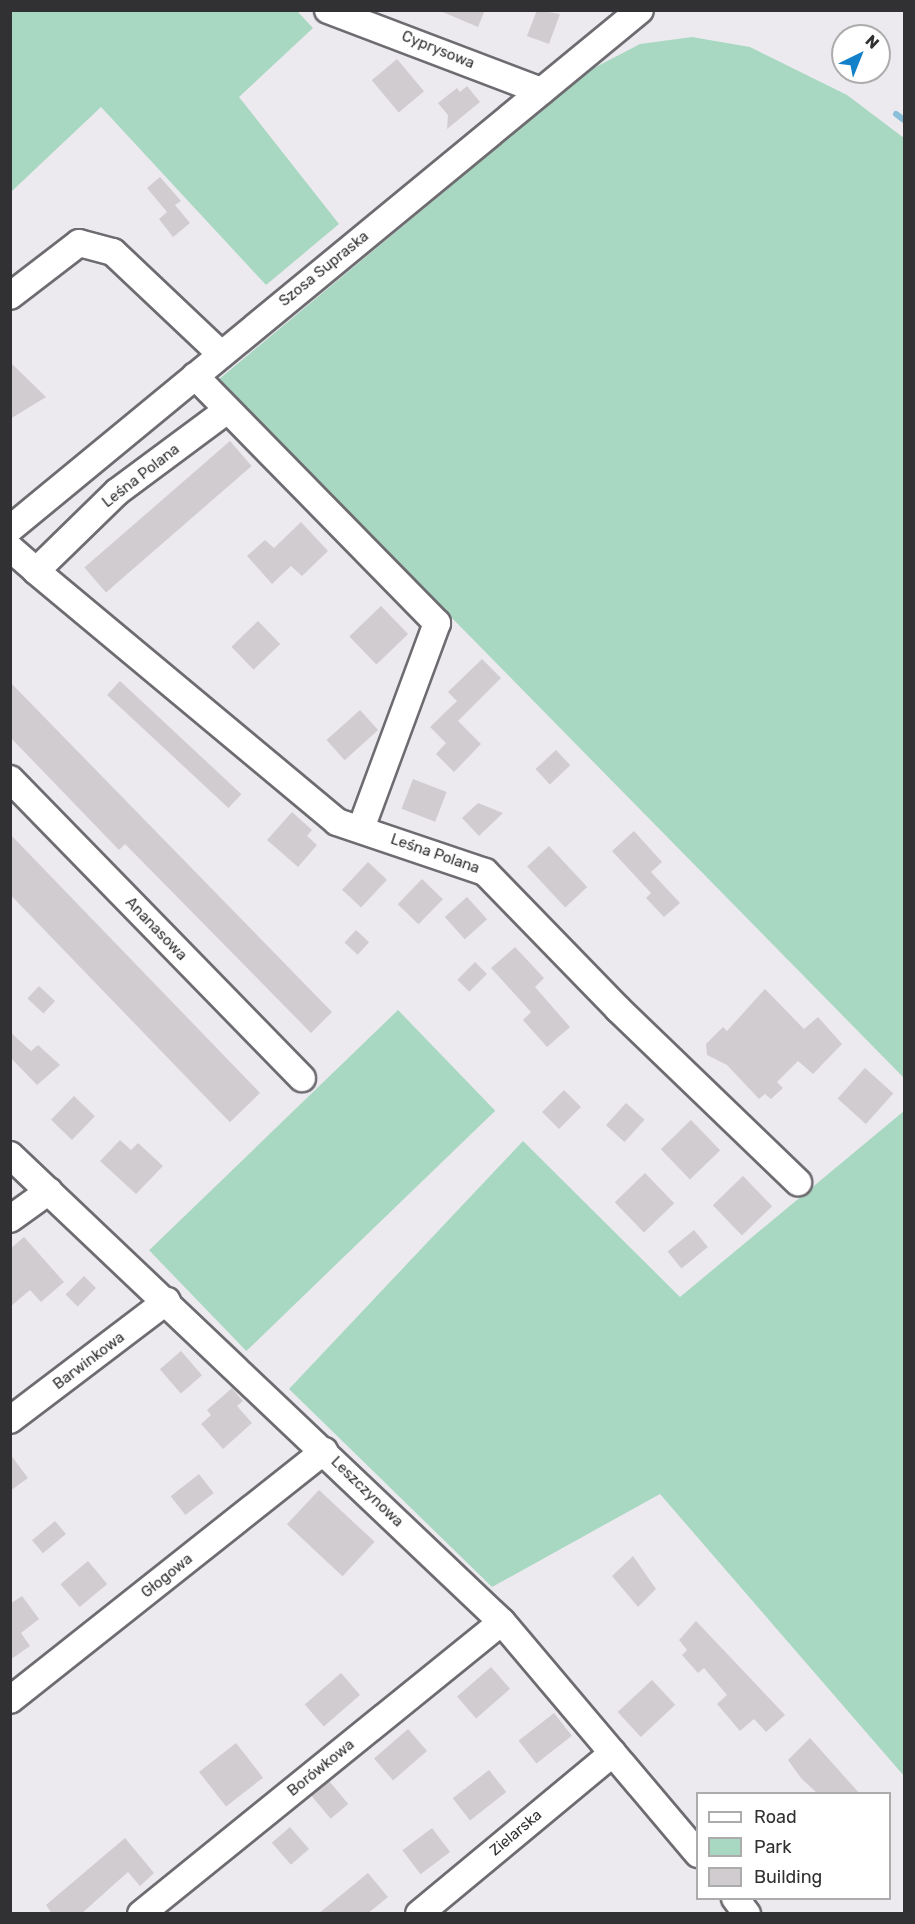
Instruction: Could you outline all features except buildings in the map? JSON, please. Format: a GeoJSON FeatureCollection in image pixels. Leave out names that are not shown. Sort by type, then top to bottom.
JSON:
{"type":"FeatureCollection","features":[{"type":"Feature","properties":{"kind":"street","name":"Szosa Supraska"},"geometry":{"type":"LineString","coordinates":[[10,529],[640,10]]}},
{"type":"Feature","properties":{"kind":"street","name":"Cyprysowa"},"geometry":{"type":"LineString","coordinates":[[330,12],[365,21],[541,91]]}},
{"type":"Feature","properties":{"kind":"street"},"geometry":{"type":"LineString","coordinates":[[10,296],[79,243],[113,252],[221,354]]}},
{"type":"Feature","properties":{"kind":"street"},"geometry":{"type":"LineString","coordinates":[[195,376],[226,411],[437,623],[361,829]]}},
{"type":"Feature","properties":{"kind":"street","name":"Leśna Polana"},"geometry":{"type":"LineString","coordinates":[[36,572],[117,492],[226,411]]}},
{"type":"Feature","properties":{"kind":"street","name":"Leśna Polana"},"geometry":{"type":"LineString","coordinates":[[10,548],[298,792],[337,822],[485,872],[618,1009],[798,1182]]}},
{"type":"Feature","properties":{"kind":"street","name":"Ananasowa"},"geometry":{"type":"LineString","coordinates":[[10,779],[302,1078]]}},
{"type":"Feature","properties":{"kind":"street","name":"Leszczynowa"},"geometry":{"type":"LineString","coordinates":[[10,1155],[502,1622],[696,1852]]}},
{"type":"Feature","properties":{"kind":"street"},"geometry":{"type":"LineString","coordinates":[[10,1219],[49,1191]]}},
{"type":"Feature","properties":{"kind":"street","name":"Barwinkowa"},"geometry":{"type":"LineString","coordinates":[[10,1420],[166,1301]]}},
{"type":"Feature","properties":{"kind":"street","name":"Głogowa"},"geometry":{"type":"LineString","coordinates":[[10,1700],[324,1451]]}},
{"type":"Feature","properties":{"kind":"street","name":"Borówkowa"},"geometry":{"type":"LineString","coordinates":[[141,1914],[502,1622]]}},
{"type":"Feature","properties":{"kind":"street","name":"Zielarska"},"geometry":{"type":"LineString","coordinates":[[419,1914],[613,1753]]}},
{"type":"Feature","properties":{"kind":"street"},"geometry":{"type":"LineString","coordinates":[[736,1900],[747,1914]]}},
{"type":"Feature","properties":{"kind":"green space"},"geometry":{"type":"Polygon","coordinates":[[[11,10],[297,11],[313,28],[239,97],[339,224],[266,285],[101,107],[11,192],[11,10]]]}},
{"type":"Feature","properties":{"kind":"green space"},"geometry":{"type":"Polygon","coordinates":[[[692,37],[750,47],[847,95],[904,138],[904,1078],[218,380],[590,70],[640,44],[692,37]]]}},
{"type":"Feature","properties":{"kind":"green space"},"geometry":{"type":"Polygon","coordinates":[[[398,1010],[495,1111],[246,1351],[149,1250],[398,1010]]]}},
{"type":"Feature","properties":{"kind":"green space"},"geometry":{"type":"Polygon","coordinates":[[[904,1111],[904,1776],[660,1494],[492,1587],[289,1389],[523,1141],[680,1297],[904,1111]]]}},
{"type":"Feature","properties":{"kind":"waterway"},"geometry":{"type":"LineString","coordinates":[[896,114],[904,120]]}}]}
